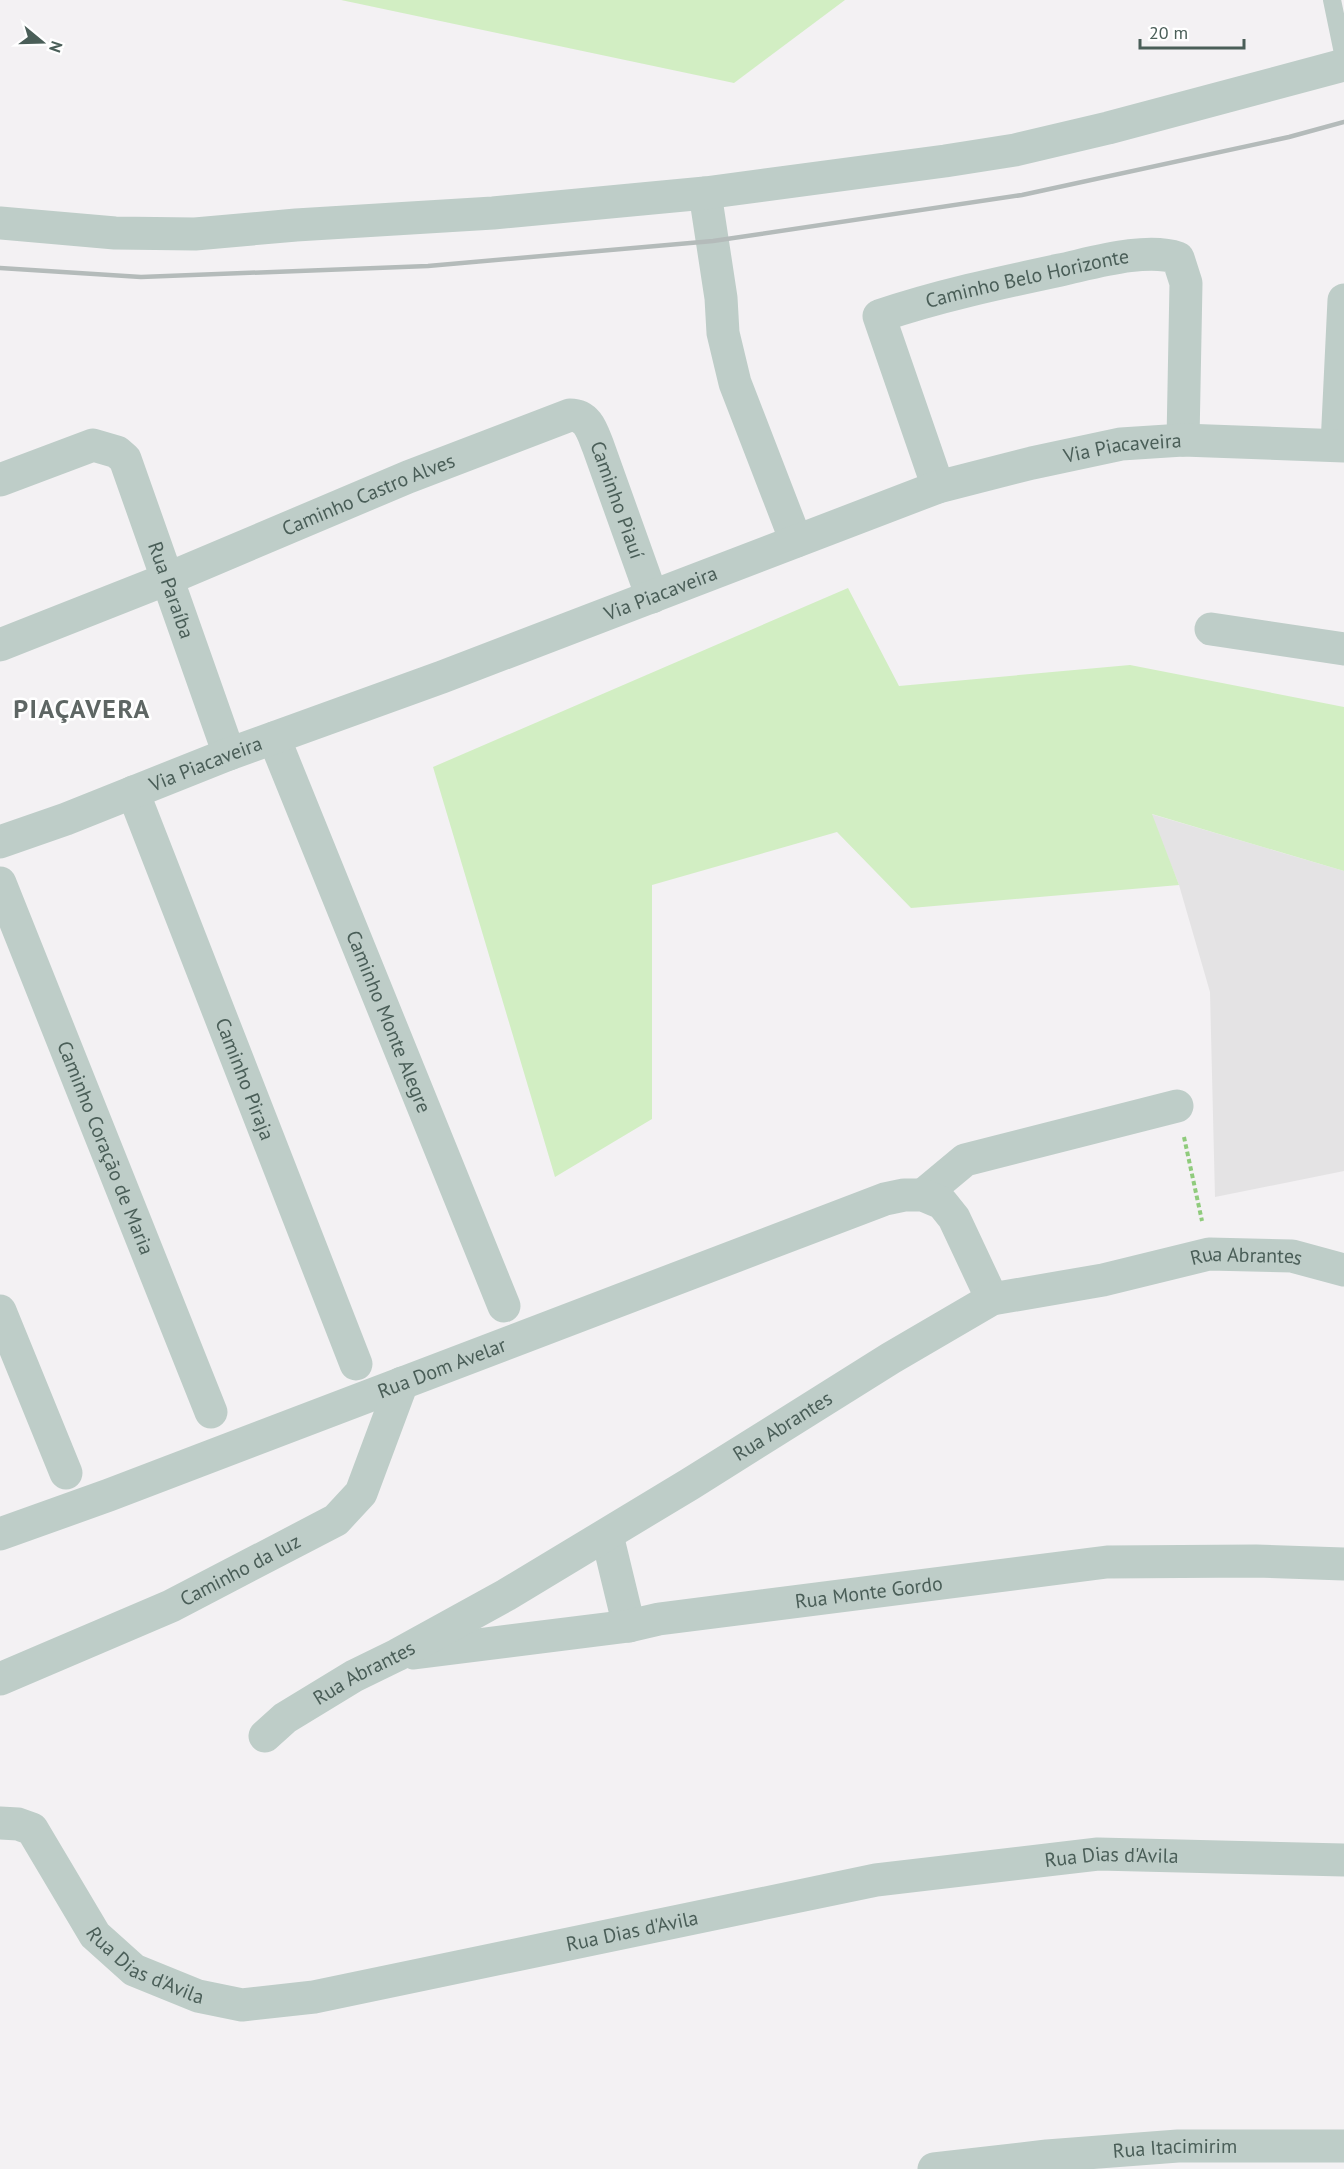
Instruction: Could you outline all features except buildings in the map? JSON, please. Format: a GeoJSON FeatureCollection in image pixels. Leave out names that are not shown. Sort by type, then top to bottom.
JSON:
{"type":"FeatureCollection","features":[{"type":"Feature","properties":{"kind":"street"},"geometry":{"type":"LineString","coordinates":[[0,223],[115,232],[195,234],[296,225],[493,213],[705,193],[1015,150],[1108,128],[1344,65]]}},
{"type":"Feature","properties":{"kind":"street"},"geometry":{"type":"LineString","coordinates":[[705,193],[720,286],[723,333],[735,383],[796,541]]}},
{"type":"Feature","properties":{"kind":"street","name":"Caminho Belo Horizonte"},"geometry":{"type":"LineString","coordinates":[[938,487],[879,316],[917,303],[1077,266],[1142,255],[1170,255],[1178,258],[1186,283],[1183,440]]}},
{"type":"Feature","properties":{"kind":"street"},"geometry":{"type":"LineString","coordinates":[[1341,446],[1344,300]]}},
{"type":"Feature","properties":{"kind":"street","name":"Caminho Castro Alves"},"geometry":{"type":"LineString","coordinates":[[0,645],[167,579],[408,477],[570,415]]}},
{"type":"Feature","properties":{"kind":"street","name":"Caminho Piauí"},"geometry":{"type":"LineString","coordinates":[[570,415],[582,417],[588,423],[652,597]]}},
{"type":"Feature","properties":{"kind":"street","name":"Via Piacaveira"},"geometry":{"type":"LineString","coordinates":[[0,842],[66,819],[229,754],[652,597],[938,487],[1032,463],[1121,444],[1183,440],[1341,446]]}},
{"type":"Feature","properties":{"kind":"street","name":"Rua Paraíba"},"geometry":{"type":"LineString","coordinates":[[0,480],[93,445],[117,452],[124,459],[229,754]]}},
{"type":"Feature","properties":{"kind":"street"},"geometry":{"type":"LineString","coordinates":[[1211,629],[1344,649]]}},
{"type":"Feature","properties":{"kind":"street","name":"Caminho Monte Alegre"},"geometry":{"type":"LineString","coordinates":[[274,738],[504,1306]]}},
{"type":"Feature","properties":{"kind":"street","name":"Caminho Piraja"},"geometry":{"type":"LineString","coordinates":[[133,792],[356,1364]]}},
{"type":"Feature","properties":{"kind":"street","name":"Caminho Coração de Maria"},"geometry":{"type":"LineString","coordinates":[[0,883],[211,1412]]}},
{"type":"Feature","properties":{"kind":"street"},"geometry":{"type":"LineString","coordinates":[[992,1299],[954,1218],[942,1203],[923,1195],[965,1160],[1177,1106]]}},
{"type":"Feature","properties":{"kind":"street","name":"Rua Dom Avelar"},"geometry":{"type":"LineString","coordinates":[[0,1534],[109,1495],[885,1199],[904,1195],[923,1195]]}},
{"type":"Feature","properties":{"kind":"street","name":"Rua Abrantes"},"geometry":{"type":"LineString","coordinates":[[265,1736],[285,1718],[312,1701],[607,1535],[900,1352],[992,1299],[1103,1280],[1209,1254],[1292,1256],[1344,1270]]}},
{"type":"Feature","properties":{"kind":"street"},"geometry":{"type":"LineString","coordinates":[[0,1311],[66,1473]]}},
{"type":"Feature","properties":{"kind":"street","name":"Caminho da luz"},"geometry":{"type":"LineString","coordinates":[[0,1679],[171,1606],[336,1520],[361,1493],[402,1383]]}},
{"type":"Feature","properties":{"kind":"street"},"geometry":{"type":"LineString","coordinates":[[607,1535],[629,1626]]}},
{"type":"Feature","properties":{"kind":"street","name":"Rua Monte Gordo"},"geometry":{"type":"LineString","coordinates":[[397,1655],[629,1626],[659,1619],[1107,1563],[1256,1561],[1344,1564]]}},
{"type":"Feature","properties":{"kind":"street","name":"Rua Dias d'Avila"},"geometry":{"type":"LineString","coordinates":[[0,1823],[26,1826],[32,1829],[95,1935],[134,1970],[198,1996],[242,2005],[314,1997],[876,1880],[1098,1854],[1344,1860]]}},
{"type":"Feature","properties":{"kind":"street","name":"Rua Itacimirim"},"geometry":{"type":"LineString","coordinates":[[934,2169],[1047,2156],[1178,2146],[1344,2146]]}},
{"type":"Feature","properties":{"kind":"lane"},"geometry":{"type":"LineString","coordinates":[[1332,0],[1344,58]]}},
{"type":"Feature","properties":{"kind":"path"},"geometry":{"type":"LineString","coordinates":[[1177,1106],[1209,1254]]}},
{"type":"Feature","properties":{"kind":"shaded area"},"geometry":{"type":"Polygon","coordinates":[[[1151,814],[1344,871],[1344,1171],[1215,1197],[1210,992],[1179,885],[1151,814]]]}},
{"type":"Feature","properties":{"kind":"green space"},"geometry":{"type":"Polygon","coordinates":[[[341,0],[845,0],[734,83],[341,0]]]}},
{"type":"Feature","properties":{"kind":"green space"},"geometry":{"type":"Polygon","coordinates":[[[848,588],[899,686],[1130,665],[1344,707],[1344,871],[1152,814],[1179,885],[911,908],[837,832],[652,885],[652,1119],[555,1177],[433,767],[848,588]]]}},
{"type":"Feature","properties":{"kind":"railway"},"geometry":{"type":"LineString","coordinates":[[0,268],[141,277],[428,266],[713,241],[1022,195],[1289,137],[1344,122]]}},
{"type":"Feature","properties":{"kind":"district","name":"PIAÇAVERA"},"geometry":{"type":"Point","coordinates":[82,709]}}]}
